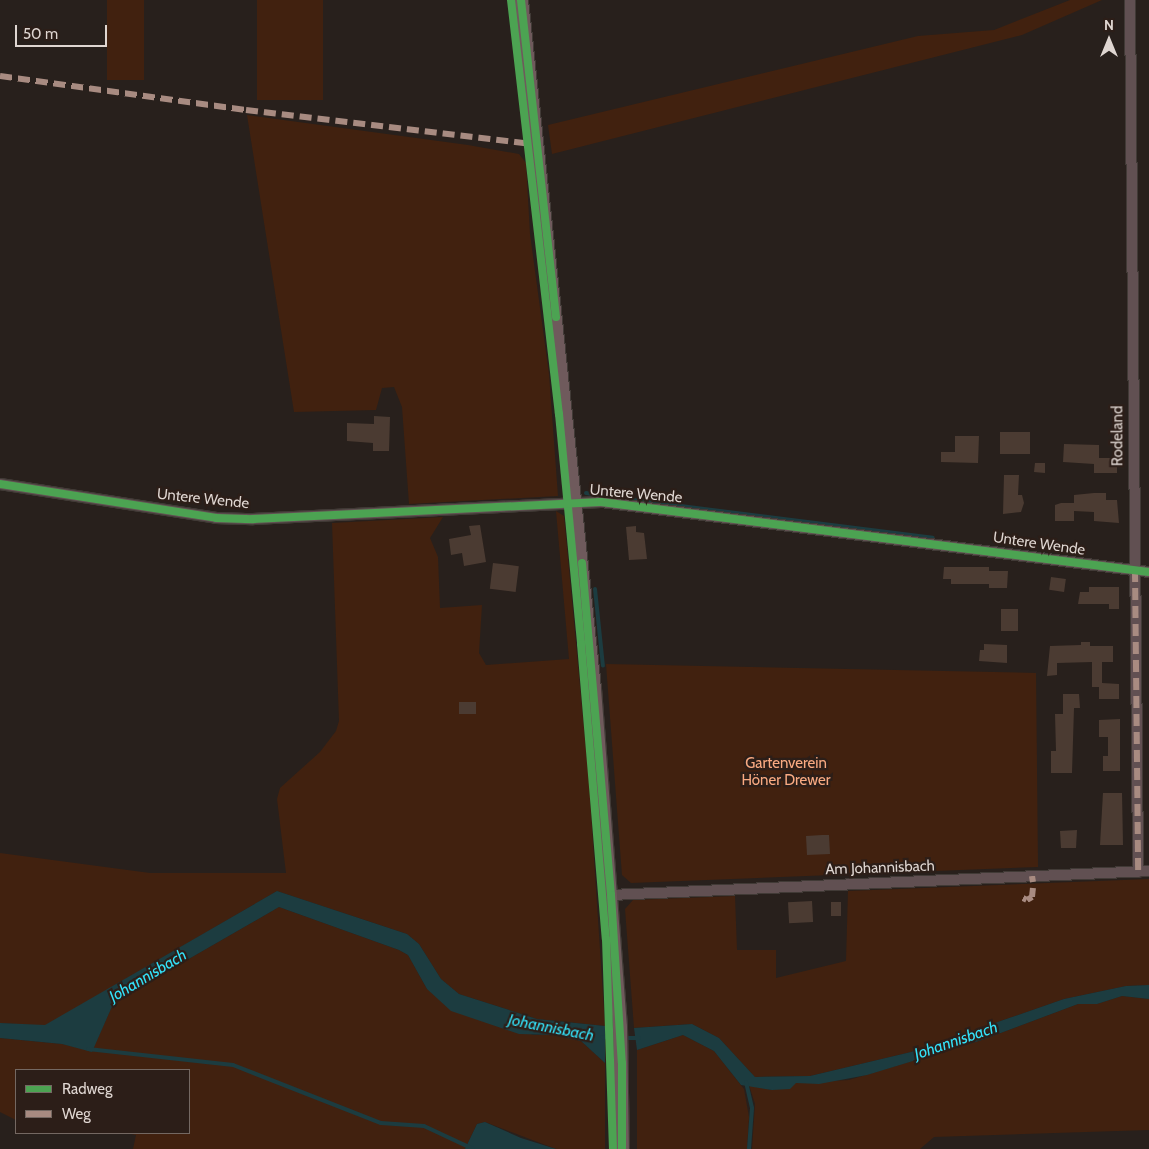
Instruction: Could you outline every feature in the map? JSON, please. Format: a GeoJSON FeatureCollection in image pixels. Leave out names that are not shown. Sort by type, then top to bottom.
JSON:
{"type":"FeatureCollection","features":[{"type":"Feature","properties":{"kind":"street"},"geometry":{"type":"LineString","coordinates":[[521,0],[576,503],[611,895],[622,1063],[622,1149]]}},
{"type":"Feature","properties":{"kind":"street","name":"Rodeland"},"geometry":{"type":"LineString","coordinates":[[1130,0],[1138,872]]}},
{"type":"Feature","properties":{"kind":"street","name":"Untere Wende"},"geometry":{"type":"LineString","coordinates":[[0,484],[216,518],[252,519],[600,502],[1149,572]]}},
{"type":"Feature","properties":{"kind":"street","name":"Am Johannisbach"},"geometry":{"type":"LineString","coordinates":[[611,895],[1149,871]]}},
{"type":"Feature","properties":{"kind":"green space"},"geometry":{"type":"Polygon","coordinates":[[[107,0],[144,0],[144,80],[107,80],[107,0]]]}},
{"type":"Feature","properties":{"kind":"green space"},"geometry":{"type":"Polygon","coordinates":[[[257,0],[323,0],[323,100],[257,100],[257,0]]]}},
{"type":"Feature","properties":{"kind":"green space"},"geometry":{"type":"Polygon","coordinates":[[[1070,0],[1102,0],[1022,35],[552,154],[548,125],[918,36],[994,30],[1070,0]]]}},
{"type":"Feature","properties":{"kind":"green space"},"geometry":{"type":"Polygon","coordinates":[[[247,115],[468,145],[519,154],[526,163],[530,234],[549,374],[558,496],[409,504],[402,407],[394,387],[382,388],[376,410],[294,412],[247,115]]]}},
{"type":"Feature","properties":{"kind":"green space"},"geometry":{"type":"Polygon","coordinates":[[[556,511],[564,516],[589,782],[605,1026],[537,1019],[459,994],[441,979],[419,944],[407,934],[277,891],[45,1026],[0,1023],[0,853],[150,873],[286,873],[277,799],[280,788],[320,752],[336,731],[339,721],[332,523],[443,517],[430,538],[438,557],[440,608],[482,605],[479,653],[486,665],[569,659],[556,511]]]}},
{"type":"Feature","properties":{"kind":"green space","name":"Gartenverein Höner Drewer"},"geometry":{"type":"Polygon","coordinates":[[[606,664],[1036,673],[1038,867],[631,883],[622,875],[606,664]]]}},
{"type":"Feature","properties":{"kind":"green space"},"geometry":{"type":"Polygon","coordinates":[[[1149,879],[1149,985],[1126,986],[1064,999],[911,1052],[810,1076],[755,1077],[719,1038],[692,1024],[634,1028],[625,909],[633,900],[735,896],[737,950],[776,950],[776,978],[846,961],[848,891],[1149,879]]]}},
{"type":"Feature","properties":{"kind":"green space"},"geometry":{"type":"Polygon","coordinates":[[[279,907],[399,950],[408,955],[427,989],[533,1035],[555,1035],[581,1041],[605,1063],[605,1149],[556,1149],[485,1122],[477,1124],[465,1149],[133,1149],[136,1135],[132,1134],[190,1134],[190,1069],[15,1069],[15,1120],[0,1112],[0,1038],[62,1044],[92,1051],[114,1002],[279,907]]]}},
{"type":"Feature","properties":{"kind":"green space"},"geometry":{"type":"Polygon","coordinates":[[[1122,996],[1149,999],[1149,1130],[934,1137],[920,1149],[752,1149],[755,1104],[749,1085],[772,1090],[796,1083],[849,1080],[982,1040],[1078,1004],[1097,1004],[1122,996]]]}},
{"type":"Feature","properties":{"kind":"green space"},"geometry":{"type":"Polygon","coordinates":[[[683,1035],[714,1051],[744,1089],[749,1117],[747,1149],[637,1149],[637,1050],[683,1035]]]}},
{"type":"Feature","properties":{"kind":"water"},"geometry":{"type":"Polygon","coordinates":[[[277,891],[407,934],[419,944],[441,979],[459,994],[537,1019],[605,1026],[605,1063],[581,1041],[555,1035],[519,1034],[451,1011],[427,989],[408,955],[399,950],[279,907],[114,1002],[92,1052],[62,1044],[0,1038],[0,1023],[45,1025],[277,891]]]}},
{"type":"Feature","properties":{"kind":"water"},"geometry":{"type":"Polygon","coordinates":[[[1149,985],[1149,999],[1122,996],[1097,1004],[1078,1004],[982,1040],[867,1075],[819,1084],[796,1083],[790,1089],[772,1090],[741,1085],[714,1051],[683,1035],[637,1050],[634,1028],[692,1024],[719,1038],[755,1077],[810,1076],[911,1052],[1064,999],[1126,986],[1149,985]]]}},
{"type":"Feature","properties":{"kind":"water"},"geometry":{"type":"Polygon","coordinates":[[[485,1122],[521,1138],[556,1149],[465,1149],[477,1124],[485,1122]]]}},
{"type":"Feature","properties":{"kind":"building"},"geometry":{"type":"Polygon","coordinates":[[[374,416],[390,417],[389,451],[373,451],[373,443],[347,441],[347,423],[374,424],[374,416]]]}},
{"type":"Feature","properties":{"kind":"building"},"geometry":{"type":"Polygon","coordinates":[[[1000,432],[1030,432],[1030,454],[1000,454],[1000,432]]]}},
{"type":"Feature","properties":{"kind":"building"},"geometry":{"type":"Polygon","coordinates":[[[955,436],[979,436],[978,463],[941,462],[941,452],[955,452],[955,436]]]}},
{"type":"Feature","properties":{"kind":"building"},"geometry":{"type":"Polygon","coordinates":[[[1064,444],[1099,445],[1099,458],[1117,458],[1117,473],[1094,473],[1094,464],[1063,462],[1064,444]]]}},
{"type":"Feature","properties":{"kind":"building"},"geometry":{"type":"Polygon","coordinates":[[[1035,463],[1045,463],[1045,473],[1034,472],[1035,463]]]}},
{"type":"Feature","properties":{"kind":"building"},"geometry":{"type":"Polygon","coordinates":[[[1004,475],[1019,475],[1018,495],[1022,495],[1024,503],[1021,512],[1003,514],[1004,475]]]}},
{"type":"Feature","properties":{"kind":"building"},"geometry":{"type":"Polygon","coordinates":[[[1106,493],[1106,500],[1117,500],[1119,523],[1094,521],[1094,512],[1074,511],[1074,495],[1106,493]]]}},
{"type":"Feature","properties":{"kind":"building"},"geometry":{"type":"Polygon","coordinates":[[[1074,503],[1074,521],[1055,521],[1055,505],[1074,503]]]}},
{"type":"Feature","properties":{"kind":"building"},"geometry":{"type":"Polygon","coordinates":[[[480,525],[486,562],[464,566],[462,553],[451,555],[449,539],[471,535],[469,526],[480,525]]]}},
{"type":"Feature","properties":{"kind":"building"},"geometry":{"type":"Polygon","coordinates":[[[636,526],[636,532],[644,533],[647,559],[629,560],[626,527],[636,526]]]}},
{"type":"Feature","properties":{"kind":"building"},"geometry":{"type":"Polygon","coordinates":[[[493,563],[519,566],[516,592],[490,589],[493,563]]]}},
{"type":"Feature","properties":{"kind":"building"},"geometry":{"type":"Polygon","coordinates":[[[944,567],[989,567],[989,571],[1008,571],[1007,588],[989,588],[989,584],[951,584],[951,579],[943,579],[944,567]]]}},
{"type":"Feature","properties":{"kind":"building"},"geometry":{"type":"Polygon","coordinates":[[[1051,577],[1066,579],[1064,592],[1049,590],[1051,577]]]}},
{"type":"Feature","properties":{"kind":"building"},"geometry":{"type":"Polygon","coordinates":[[[1089,587],[1119,587],[1119,609],[1109,609],[1109,604],[1078,604],[1080,592],[1089,592],[1089,587]]]}},
{"type":"Feature","properties":{"kind":"building"},"geometry":{"type":"Polygon","coordinates":[[[1001,609],[1018,609],[1018,631],[1001,631],[1001,609]]]}},
{"type":"Feature","properties":{"kind":"building"},"geometry":{"type":"Polygon","coordinates":[[[1081,642],[1090,642],[1090,646],[1113,646],[1113,662],[1102,662],[1102,683],[1119,684],[1119,699],[1099,699],[1099,687],[1092,687],[1092,662],[1057,663],[1057,675],[1047,676],[1050,646],[1081,645],[1081,642]]]}},
{"type":"Feature","properties":{"kind":"building"},"geometry":{"type":"Polygon","coordinates":[[[984,644],[1007,645],[1007,663],[979,661],[980,650],[984,650],[984,644]]]}},
{"type":"Feature","properties":{"kind":"building"},"geometry":{"type":"Polygon","coordinates":[[[1063,694],[1079,694],[1080,708],[1074,708],[1072,773],[1051,773],[1051,751],[1056,751],[1055,714],[1063,714],[1063,694]]]}},
{"type":"Feature","properties":{"kind":"building"},"geometry":{"type":"Polygon","coordinates":[[[459,702],[476,702],[476,714],[459,714],[459,702]]]}},
{"type":"Feature","properties":{"kind":"building"},"geometry":{"type":"Polygon","coordinates":[[[1120,719],[1120,771],[1103,771],[1103,756],[1108,756],[1108,737],[1099,737],[1099,720],[1120,719]]]}},
{"type":"Feature","properties":{"kind":"building"},"geometry":{"type":"Polygon","coordinates":[[[1103,793],[1122,793],[1123,845],[1100,845],[1103,793]]]}},
{"type":"Feature","properties":{"kind":"building"},"geometry":{"type":"Polygon","coordinates":[[[1077,830],[1076,848],[1061,848],[1060,831],[1077,830]]]}},
{"type":"Feature","properties":{"kind":"building"},"geometry":{"type":"Polygon","coordinates":[[[829,835],[830,854],[807,855],[806,836],[829,835]]]}},
{"type":"Feature","properties":{"kind":"building"},"geometry":{"type":"Polygon","coordinates":[[[812,901],[813,922],[789,923],[788,902],[812,901]]]}},
{"type":"Feature","properties":{"kind":"building"},"geometry":{"type":"Polygon","coordinates":[[[831,902],[841,902],[841,916],[831,916],[831,902]]]}},
{"type":"Feature","properties":{"kind":"waterway"},"geometry":{"type":"LineString","coordinates":[[586,493],[616,497]]}},
{"type":"Feature","properties":{"kind":"waterway"},"geometry":{"type":"LineString","coordinates":[[633,500],[933,538]]}},
{"type":"Feature","properties":{"kind":"waterway"},"geometry":{"type":"LineString","coordinates":[[595,589],[603,666]]}},
{"type":"Feature","properties":{"kind":"waterway","name":"Johannisbach"},"geometry":{"type":"LineString","coordinates":[[602,1037],[617,1038]]}},
{"type":"Feature","properties":{"kind":"waterway","name":"Johannisbach"},"geometry":{"type":"LineString","coordinates":[[624,1038],[639,1038]]}},
{"type":"Feature","properties":{"kind":"waterway"},"geometry":{"type":"LineString","coordinates":[[88,1049],[233,1065],[381,1123],[424,1126],[473,1149]]}},
{"type":"Feature","properties":{"kind":"waterway"},"geometry":{"type":"LineString","coordinates":[[746,1082],[752,1108],[749,1149]]}},
{"type":"Feature","properties":{"kind":"marked path"},"geometry":{"type":"LineString","coordinates":[[0,76],[246,110],[532,144]]}},
{"type":"Feature","properties":{"kind":"marked path"},"geometry":{"type":"LineString","coordinates":[[1135,570],[1138,872]]}},
{"type":"Feature","properties":{"kind":"marked path"},"geometry":{"type":"LineString","coordinates":[[1032,876],[1033,882]]}},
{"type":"Feature","properties":{"kind":"marked path"},"geometry":{"type":"LineString","coordinates":[[1023,898],[1027,900],[1032,897],[1033,888]]}},
{"type":"Feature","properties":{"kind":"cycle path"},"geometry":{"type":"LineString","coordinates":[[511,0],[559,414],[581,644],[606,939],[613,1149]]}},
{"type":"Feature","properties":{"kind":"cycle path"},"geometry":{"type":"LineString","coordinates":[[521,0],[556,317]]}},
{"type":"Feature","properties":{"kind":"cycle path"},"geometry":{"type":"LineString","coordinates":[[0,484],[216,518],[253,519],[601,502],[1149,572]]}},
{"type":"Feature","properties":{"kind":"cycle path"},"geometry":{"type":"LineString","coordinates":[[582,563],[611,895],[622,1063],[622,1149]]}}]}
